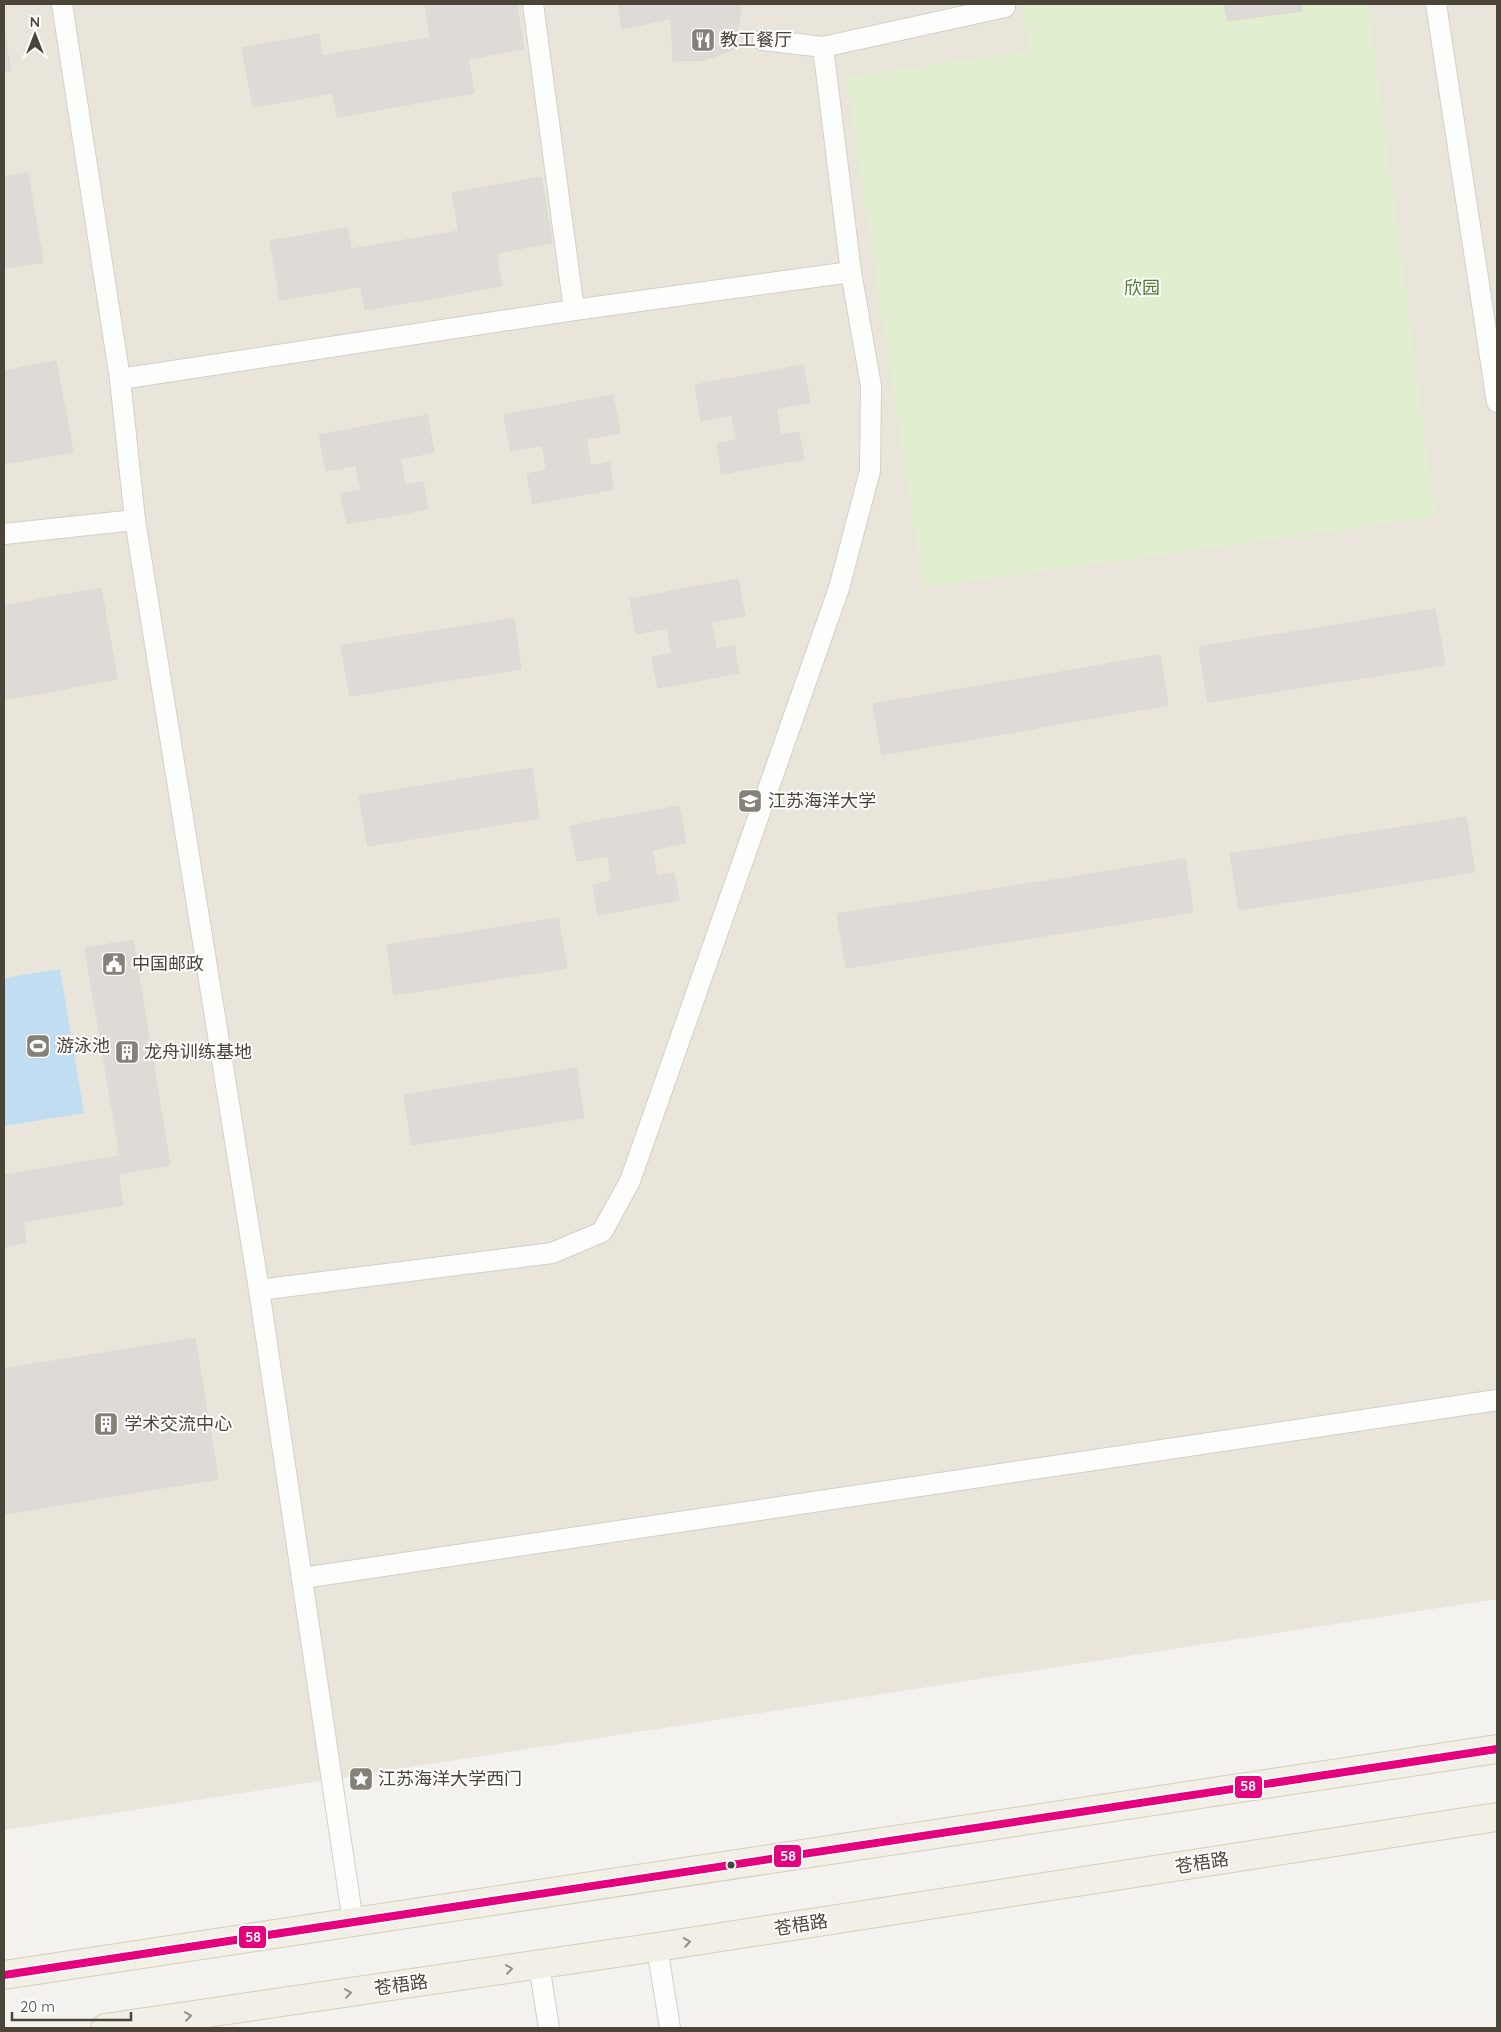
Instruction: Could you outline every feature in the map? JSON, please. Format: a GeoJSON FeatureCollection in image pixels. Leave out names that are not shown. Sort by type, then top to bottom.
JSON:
{"type":"FeatureCollection","features":[{"type":"Feature","properties":{"kind":"main road"},"geometry":{"type":"LineString","coordinates":[[4,1975],[1497,1749]]}},
{"type":"Feature","properties":{"kind":"main road","name":"苍梧路"},"geometry":{"type":"LineString","coordinates":[[105,2028],[539,1965],[1497,1817]]}},
{"type":"Feature","properties":{"kind":"lane"},"geometry":{"type":"LineString","coordinates":[[62,4],[120,379],[135,520],[259,1290],[354,1922]]}},
{"type":"Feature","properties":{"kind":"lane"},"geometry":{"type":"LineString","coordinates":[[533,4],[574,310]]}},
{"type":"Feature","properties":{"kind":"lane"},"geometry":{"type":"LineString","coordinates":[[763,40],[823,47],[1005,7],[1005,4]]}},
{"type":"Feature","properties":{"kind":"lane"},"geometry":{"type":"LineString","coordinates":[[1436,4],[1497,402]]}},
{"type":"Feature","properties":{"kind":"lane"},"geometry":{"type":"LineString","coordinates":[[259,1290],[552,1253],[602,1232],[630,1182],[839,588],[870,472],[871,386],[851,272],[823,47]]}},
{"type":"Feature","properties":{"kind":"lane"},"geometry":{"type":"LineString","coordinates":[[120,379],[574,310],[851,272]]}},
{"type":"Feature","properties":{"kind":"lane"},"geometry":{"type":"LineString","coordinates":[[4,534],[135,520]]}},
{"type":"Feature","properties":{"kind":"lane"},"geometry":{"type":"LineString","coordinates":[[303,1578],[1497,1400]]}},
{"type":"Feature","properties":{"kind":"lane"},"geometry":{"type":"LineString","coordinates":[[656,1947],[670,2028]]}},
{"type":"Feature","properties":{"kind":"lane"},"geometry":{"type":"LineString","coordinates":[[539,1965],[549,2028]]}},
{"type":"Feature","properties":{"kind":"shaded area","name":"江苏海洋大学"},"geometry":{"type":"Polygon","coordinates":[[[4,4],[1497,4],[1497,1599],[4,1830],[4,4]]]}},
{"type":"Feature","properties":{"kind":"green space","name":"欣园"},"geometry":{"type":"Polygon","coordinates":[[[1022,4],[1368,4],[1436,517],[923,588],[846,77],[1029,51],[1022,4]]]}},
{"type":"Feature","properties":{"kind":"water","name":"游泳池"},"geometry":{"type":"Polygon","coordinates":[[[60,969],[84,1113],[4,1126],[4,978],[60,969]]]}},
{"type":"Feature","properties":{"kind":"building"},"geometry":{"type":"Polygon","coordinates":[[[425,4],[516,4],[524,49],[468,59],[474,93],[337,117],[333,93],[253,107],[242,48],[319,34],[322,56],[430,38],[425,4]]]}},
{"type":"Feature","properties":{"kind":"building","name":"教工餐厅"},"geometry":{"type":"Polygon","coordinates":[[[618,4],[755,4],[742,5],[733,50],[704,60],[673,61],[671,18],[622,29],[618,4]]]}},
{"type":"Feature","properties":{"kind":"building"},"geometry":{"type":"Polygon","coordinates":[[[1224,4],[1301,4],[1302,11],[1227,21],[1224,4]]]}},
{"type":"Feature","properties":{"kind":"building"},"geometry":{"type":"Polygon","coordinates":[[[4,32],[11,70],[4,71],[4,32]]]}},
{"type":"Feature","properties":{"kind":"building"},"geometry":{"type":"Polygon","coordinates":[[[28,173],[43,262],[4,268],[4,177],[28,173]]]}},
{"type":"Feature","properties":{"kind":"building"},"geometry":{"type":"Polygon","coordinates":[[[541,177],[552,243],[496,253],[502,286],[365,310],[361,286],[280,300],[270,241],[347,228],[351,249],[459,231],[452,193],[541,177]]]}},
{"type":"Feature","properties":{"kind":"building"},"geometry":{"type":"Polygon","coordinates":[[[56,361],[73,452],[4,464],[4,371],[56,361]]]}},
{"type":"Feature","properties":{"kind":"building"},"geometry":{"type":"Polygon","coordinates":[[[803,365],[810,402],[776,409],[781,435],[799,432],[804,459],[722,474],[717,444],[737,440],[732,415],[701,421],[695,385],[803,365]]]}},
{"type":"Feature","properties":{"kind":"building"},"geometry":{"type":"Polygon","coordinates":[[[613,395],[620,433],[586,439],[591,466],[609,462],[613,489],[533,504],[527,474],[547,470],[542,445],[511,451],[504,415],[613,395]]]}},
{"type":"Feature","properties":{"kind":"building"},"geometry":{"type":"Polygon","coordinates":[[[427,415],[434,452],[400,459],[405,485],[423,482],[428,509],[347,524],[341,494],[361,490],[356,465],[326,471],[319,435],[427,415]]]}},
{"type":"Feature","properties":{"kind":"building"},"geometry":{"type":"Polygon","coordinates":[[[738,579],[745,616],[711,622],[716,649],[734,646],[739,673],[658,688],[652,657],[672,653],[667,628],[636,634],[630,599],[738,579]]]}},
{"type":"Feature","properties":{"kind":"building"},"geometry":{"type":"Polygon","coordinates":[[[101,588],[117,679],[4,700],[4,606],[101,588]]]}},
{"type":"Feature","properties":{"kind":"building"},"geometry":{"type":"Polygon","coordinates":[[[1435,609],[1445,665],[1208,702],[1199,647],[1435,609]]]}},
{"type":"Feature","properties":{"kind":"building"},"geometry":{"type":"Polygon","coordinates":[[[514,618],[521,669],[350,696],[341,646],[514,618]]]}},
{"type":"Feature","properties":{"kind":"building"},"geometry":{"type":"Polygon","coordinates":[[[1160,655],[1168,705],[882,755],[873,704],[1160,655]]]}},
{"type":"Feature","properties":{"kind":"building"},"geometry":{"type":"Polygon","coordinates":[[[532,768],[539,818],[368,846],[359,796],[532,768]]]}},
{"type":"Feature","properties":{"kind":"building"},"geometry":{"type":"Polygon","coordinates":[[[679,806],[686,843],[652,850],[657,876],[674,873],[679,900],[598,915],[593,885],[612,881],[608,856],[577,861],[570,826],[679,806]]]}},
{"type":"Feature","properties":{"kind":"building"},"geometry":{"type":"Polygon","coordinates":[[[1466,817],[1475,872],[1239,910],[1230,854],[1466,817]]]}},
{"type":"Feature","properties":{"kind":"building"},"geometry":{"type":"Polygon","coordinates":[[[1185,859],[1193,912],[846,968],[837,914],[1185,859]]]}},
{"type":"Feature","properties":{"kind":"building"},"geometry":{"type":"Polygon","coordinates":[[[558,918],[567,968],[394,995],[387,945],[558,918]]]}},
{"type":"Feature","properties":{"kind":"building","name":"龙舟训练基地"},"geometry":{"type":"Polygon","coordinates":[[[133,940],[170,1165],[118,1174],[123,1205],[23,1222],[26,1242],[4,1247],[4,1175],[120,1156],[85,948],[133,940]]]}},
{"type":"Feature","properties":{"kind":"building"},"geometry":{"type":"Polygon","coordinates":[[[576,1068],[584,1118],[412,1145],[404,1095],[576,1068]]]}},
{"type":"Feature","properties":{"kind":"building","name":"学术交流中心"},"geometry":{"type":"Polygon","coordinates":[[[195,1338],[218,1479],[4,1514],[4,1369],[195,1338]]]}},
{"type":"Feature","properties":{"kind":"transit line","name":"58"},"geometry":{"type":"LineString","coordinates":[[4,1975],[1497,1749]]}},
{"type":"Feature","properties":{"kind":"place","name":"教工餐厅"},"geometry":{"type":"Point","coordinates":[703,40]}},
{"type":"Feature","properties":{"kind":"place","name":"江苏海洋大学"},"geometry":{"type":"Point","coordinates":[750,801]}},
{"type":"Feature","properties":{"kind":"place","name":"中国邮政"},"geometry":{"type":"Point","coordinates":[114,964]}},
{"type":"Feature","properties":{"kind":"place","name":"游泳池"},"geometry":{"type":"Point","coordinates":[38,1046]}},
{"type":"Feature","properties":{"kind":"place","name":"龙舟训练基地"},"geometry":{"type":"Point","coordinates":[127,1052]}},
{"type":"Feature","properties":{"kind":"place","name":"学术交流中心"},"geometry":{"type":"Point","coordinates":[106,1424]}},
{"type":"Feature","properties":{"kind":"place","name":"江苏海洋大学西门"},"geometry":{"type":"Point","coordinates":[361,1779]}}]}
